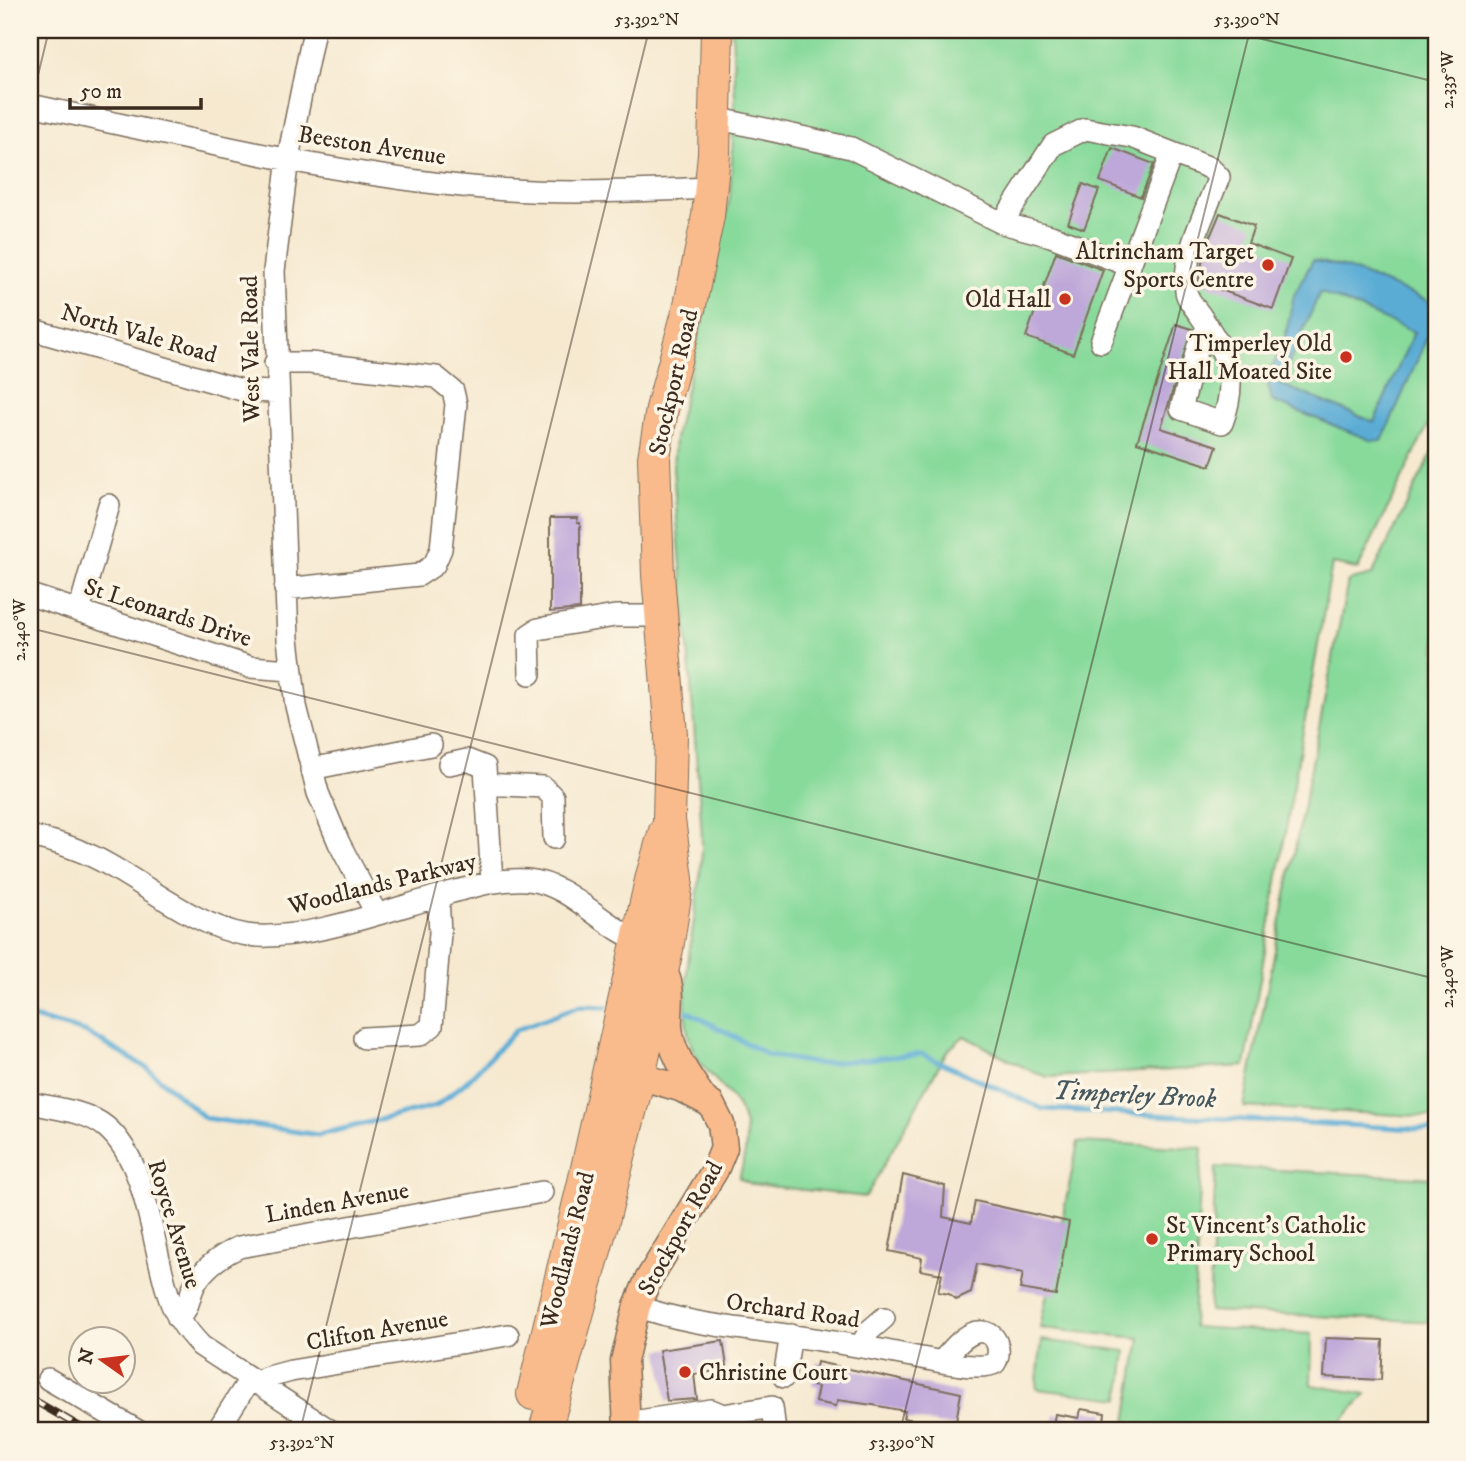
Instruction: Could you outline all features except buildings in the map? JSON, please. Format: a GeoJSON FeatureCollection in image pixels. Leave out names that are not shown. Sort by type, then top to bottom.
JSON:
{"type":"FeatureCollection","features":[{"type":"Feature","properties":{"kind":"highway","name":"Stockport Road"},"geometry":{"type":"LineString","coordinates":[[609,1068],[656,953],[677,879],[669,820],[671,734],[653,497],[655,443],[699,264],[711,188],[716,30]]}},
{"type":"Feature","properties":{"kind":"highway","name":"Stockport Road"},"geometry":{"type":"LineString","coordinates":[[639,1076],[656,953]]}},
{"type":"Feature","properties":{"kind":"highway","name":"Woodlands Road"},"geometry":{"type":"LineString","coordinates":[[523,1431],[609,1068]]}},
{"type":"Feature","properties":{"kind":"highway","name":"Woodlands Road"},"geometry":{"type":"LineString","coordinates":[[545,1431],[603,1221],[639,1076]]}},
{"type":"Feature","properties":{"kind":"main road","name":"Stockport Road"},"geometry":{"type":"LineString","coordinates":[[626,1427],[624,1361],[637,1306],[648,1280],[715,1170],[724,1148],[718,1114],[703,1098],[673,1048],[669,1028],[670,986],[656,953]]}},
{"type":"Feature","properties":{"kind":"main road"},"geometry":{"type":"LineString","coordinates":[[609,1068],[703,1098]]}},
{"type":"Feature","properties":{"kind":"street","name":"West Vale Road"},"geometry":{"type":"LineString","coordinates":[[314,30],[288,158],[274,271],[276,392],[285,589],[291,670],[311,769],[328,819],[376,913]]}},
{"type":"Feature","properties":{"kind":"street","name":"Beeston Avenue"},"geometry":{"type":"LineString","coordinates":[[30,105],[288,158],[411,179],[485,188],[586,192],[711,188]]}},
{"type":"Feature","properties":{"kind":"street"},"geometry":{"type":"LineString","coordinates":[[715,118],[851,148],[1002,223],[1051,236],[1130,267]]}},
{"type":"Feature","properties":{"kind":"street"},"geometry":{"type":"LineString","coordinates":[[1002,223],[1053,145],[1085,129],[1132,137],[1210,168],[1219,177],[1186,267],[1186,294],[1208,326]]}},
{"type":"Feature","properties":{"kind":"street"},"geometry":{"type":"LineString","coordinates":[[1101,342],[1172,153]]}},
{"type":"Feature","properties":{"kind":"street","name":"North Vale Road"},"geometry":{"type":"LineString","coordinates":[[30,329],[245,391],[276,392]]}},
{"type":"Feature","properties":{"kind":"street"},"geometry":{"type":"LineString","coordinates":[[275,363],[310,363],[436,377],[453,391],[456,404],[441,549],[430,570],[419,575],[285,589]]}},
{"type":"Feature","properties":{"kind":"street"},"geometry":{"type":"LineString","coordinates":[[79,611],[109,505]]}},
{"type":"Feature","properties":{"kind":"street","name":"St Leonards Drive"},"geometry":{"type":"LineString","coordinates":[[30,595],[250,667],[291,670]]}},
{"type":"Feature","properties":{"kind":"street"},"geometry":{"type":"LineString","coordinates":[[530,674],[527,643],[529,635],[538,629],[615,616],[661,616]]}},
{"type":"Feature","properties":{"kind":"street"},"geometry":{"type":"LineString","coordinates":[[311,769],[431,745]]}},
{"type":"Feature","properties":{"kind":"street"},"geometry":{"type":"LineString","coordinates":[[449,764],[467,760],[485,767],[492,882]]}},
{"type":"Feature","properties":{"kind":"street"},"geometry":{"type":"LineString","coordinates":[[486,784],[542,787],[553,797],[554,838]]}},
{"type":"Feature","properties":{"kind":"street","name":"Woodlands Parkway"},"geometry":{"type":"LineString","coordinates":[[30,836],[89,854],[192,913],[240,933],[261,936],[294,933],[492,882],[526,880],[546,884],[621,934],[656,953]]}},
{"type":"Feature","properties":{"kind":"street"},"geometry":{"type":"LineString","coordinates":[[364,1038],[420,1035],[432,1026],[440,933],[438,896]]}},
{"type":"Feature","properties":{"kind":"street","name":"Royce Avenue"},"geometry":{"type":"LineString","coordinates":[[30,1102],[94,1120],[106,1127],[124,1148],[141,1190],[169,1297],[178,1318],[201,1346],[331,1431]]}},
{"type":"Feature","properties":{"kind":"street","name":"Linden Avenue"},"geometry":{"type":"LineString","coordinates":[[178,1318],[187,1311],[194,1287],[204,1271],[216,1258],[239,1247],[542,1192]]}},
{"type":"Feature","properties":{"kind":"street","name":"Orchard Road"},"geometry":{"type":"LineString","coordinates":[[637,1306],[679,1320],[791,1335],[942,1361]]}},
{"type":"Feature","properties":{"kind":"street"},"geometry":{"type":"LineString","coordinates":[[861,1346],[869,1331],[884,1318]]}},
{"type":"Feature","properties":{"kind":"street","name":"Clifton Avenue"},"geometry":{"type":"LineString","coordinates":[[254,1382],[291,1371],[508,1335]]}},
{"type":"Feature","properties":{"kind":"street"},"geometry":{"type":"LineString","coordinates":[[784,1377],[791,1335]]}},
{"type":"Feature","properties":{"kind":"street"},"geometry":{"type":"LineString","coordinates":[[48,1378],[66,1382]]}},
{"type":"Feature","properties":{"kind":"street"},"geometry":{"type":"LineString","coordinates":[[217,1431],[254,1382]]}},
{"type":"Feature","properties":{"kind":"street"},"geometry":{"type":"LineString","coordinates":[[88,1394],[138,1431]]}},
{"type":"Feature","properties":{"kind":"street"},"geometry":{"type":"LineString","coordinates":[[626,1427],[672,1424],[710,1410],[723,1415],[772,1407],[775,1431]]}},
{"type":"Feature","properties":{"kind":"green space"},"geometry":{"type":"Polygon","coordinates":[[[732,30],[1436,30],[1436,409],[1358,569],[1332,564],[1245,1066],[1048,1077],[964,1036],[947,1051],[866,1197],[751,1184],[739,1178],[746,1148],[745,1125],[738,1107],[703,1066],[693,1049],[687,1028],[686,984],[702,837],[673,468],[675,438],[730,197],[735,97],[732,30]]]}},
{"type":"Feature","properties":{"kind":"green space"},"geometry":{"type":"Polygon","coordinates":[[[1436,445],[1436,1117],[1244,1107],[1348,581],[1372,575],[1436,445]]]}},
{"type":"Feature","properties":{"kind":"green space"},"geometry":{"type":"Polygon","coordinates":[[[1078,1142],[1202,1148],[1193,1327],[1312,1334],[1311,1385],[1366,1394],[1333,1431],[1185,1431],[1126,1422],[1140,1338],[1040,1328],[1078,1142]]]}},
{"type":"Feature","properties":{"kind":"green space"},"geometry":{"type":"Polygon","coordinates":[[[1216,1167],[1436,1178],[1436,1322],[1209,1311],[1216,1167]]]}},
{"type":"Feature","properties":{"kind":"green space"},"geometry":{"type":"Polygon","coordinates":[[[1042,1340],[1126,1351],[1120,1399],[1036,1389],[1042,1340]]]}},
{"type":"Feature","properties":{"kind":"water"},"geometry":{"type":"Polygon","coordinates":[[[1313,260],[1347,268],[1427,300],[1436,317],[1382,441],[1370,440],[1272,401],[1267,380],[1285,337],[1294,295],[1313,260]],[[1320,292],[1280,384],[1374,422],[1414,332],[1320,292]]]}},
{"type":"Feature","properties":{"kind":"waterway","name":"Timperley Brook"},"geometry":{"type":"LineString","coordinates":[[30,1017],[85,1032],[147,1068],[205,1118],[318,1135],[436,1106],[466,1082],[516,1030],[579,1006],[606,1007]]}},
{"type":"Feature","properties":{"kind":"waterway","name":"Timperley Brook"},"geometry":{"type":"LineString","coordinates":[[687,1011],[768,1055],[818,1064],[922,1054],[1043,1109],[1436,1130]]}},
{"type":"Feature","properties":{"kind":"tram line"},"geometry":{"type":"LineString","coordinates":[[30,1418],[52,1431]]}},
{"type":"Feature","properties":{"kind":"railway"},"geometry":{"type":"LineString","coordinates":[[30,1398],[87,1431]]}},
{"type":"Feature","properties":{"kind":"place","name":"Altrincham Target Sports Centre"},"geometry":{"type":"Point","coordinates":[1268,265]}},
{"type":"Feature","properties":{"kind":"place","name":"Old Hall"},"geometry":{"type":"Point","coordinates":[1065,299]}},
{"type":"Feature","properties":{"kind":"place","name":"Timperley Old Hall Moated Site"},"geometry":{"type":"Point","coordinates":[1346,357]}},
{"type":"Feature","properties":{"kind":"place","name":"St Vincent's Catholic Primary School"},"geometry":{"type":"Point","coordinates":[1152,1239]}},
{"type":"Feature","properties":{"kind":"place","name":"Christine Court"},"geometry":{"type":"Point","coordinates":[685,1372]}}]}
